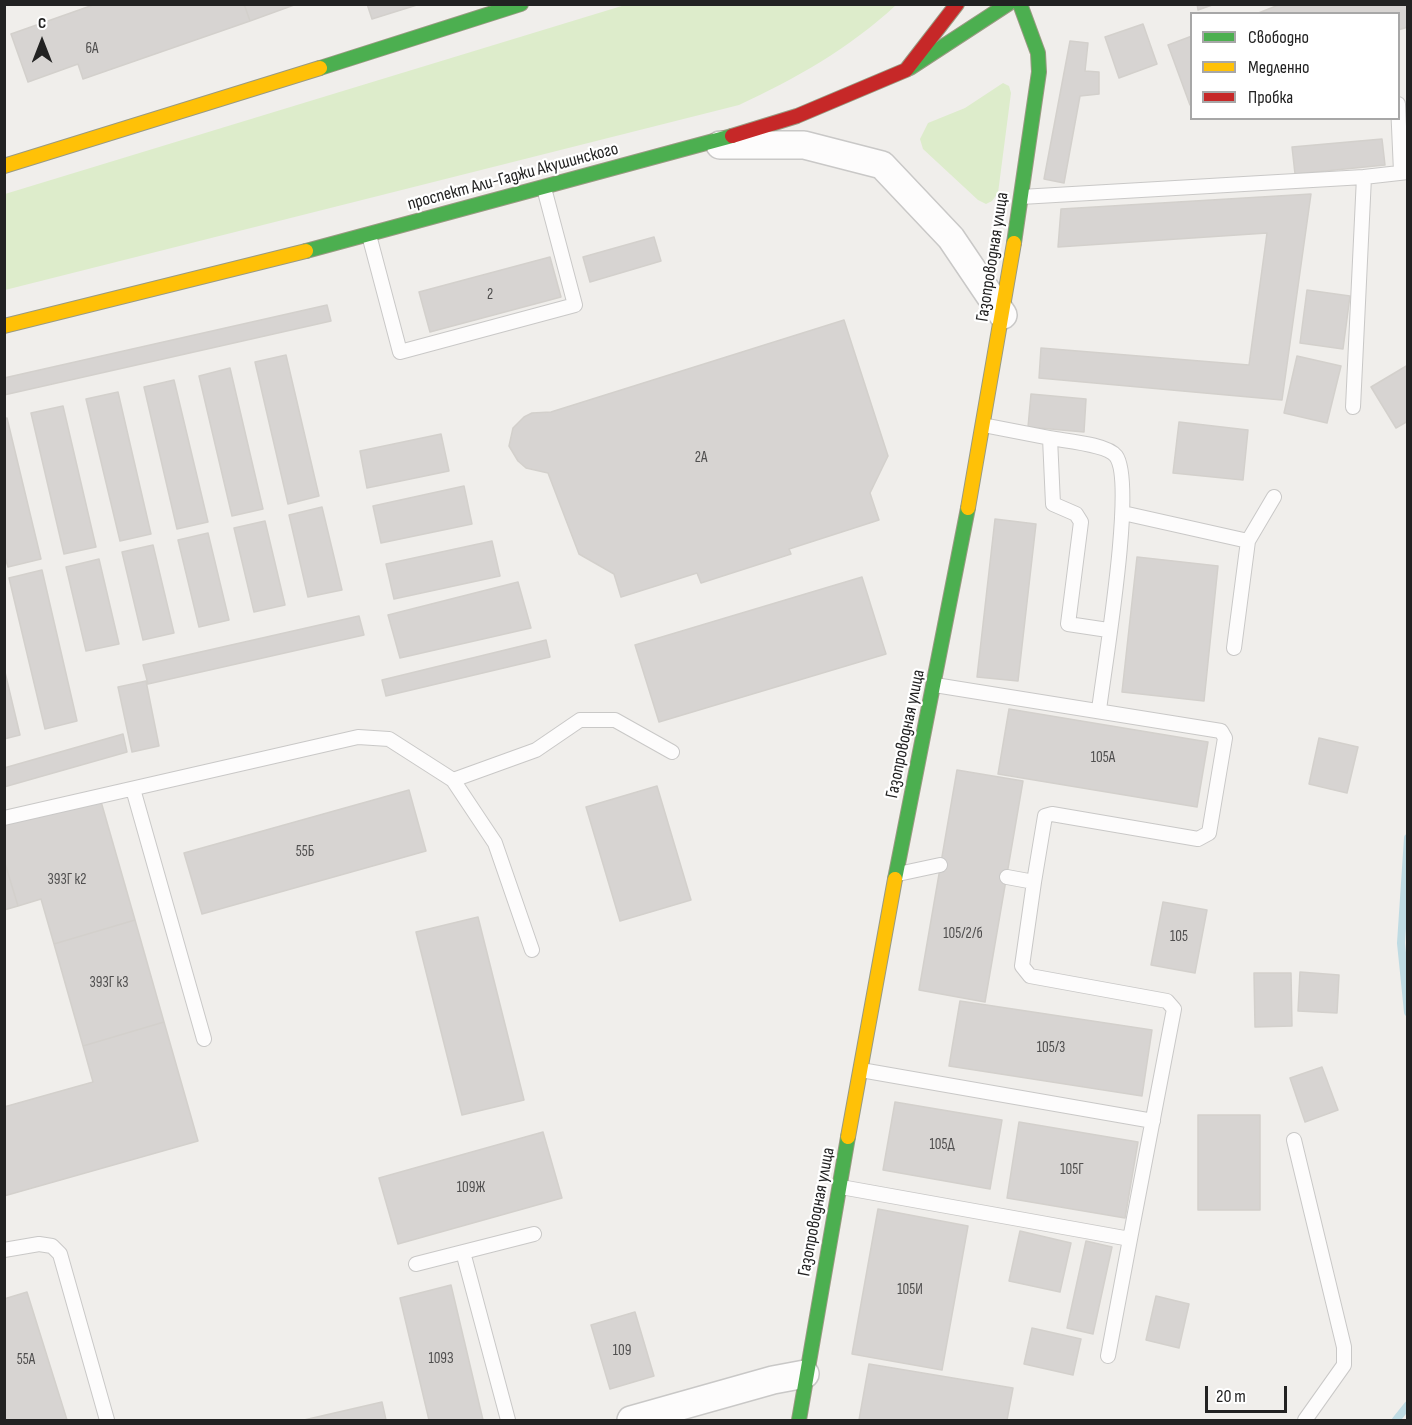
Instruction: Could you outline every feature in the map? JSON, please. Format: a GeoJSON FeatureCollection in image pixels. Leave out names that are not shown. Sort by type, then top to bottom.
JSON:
{"type":"FeatureCollection","features":[{"type":"Feature","properties":{"kind":"main road"},"geometry":{"type":"LineString","coordinates":[[4,166],[97,139],[521,4]]}},
{"type":"Feature","properties":{"kind":"main road"},"geometry":{"type":"LineString","coordinates":[[941,23],[942,4]]}},
{"type":"Feature","properties":{"kind":"main road"},"geometry":{"type":"LineString","coordinates":[[906,70],[957,4]]}},
{"type":"Feature","properties":{"kind":"main road","name":"проспект Али-Гаджи Акушинского"},"geometry":{"type":"LineString","coordinates":[[4,326],[369,234],[701,145],[797,116],[906,70],[1008,4]]}},
{"type":"Feature","properties":{"kind":"main road","name":"Газопроводная улица"},"geometry":{"type":"LineString","coordinates":[[799,1420],[805,1374],[896,875],[935,685],[1003,315],[1037,90],[1038,53],[1020,4]]}},
{"type":"Feature","properties":{"kind":"street"},"geometry":{"type":"LineString","coordinates":[[701,145],[804,145],[882,165],[951,238],[1003,315]]}},
{"type":"Feature","properties":{"kind":"street"},"geometry":{"type":"LineString","coordinates":[[631,1420],[773,1380],[805,1374]]}},
{"type":"Feature","properties":{"kind":"lane"},"geometry":{"type":"LineString","coordinates":[[1021,197],[1364,177],[1404,172],[1399,120]]}},
{"type":"Feature","properties":{"kind":"lane"},"geometry":{"type":"LineString","coordinates":[[1353,407],[1364,177]]}},
{"type":"Feature","properties":{"kind":"lane"},"geometry":{"type":"LineString","coordinates":[[369,234],[400,352],[575,305],[543,186]]}},
{"type":"Feature","properties":{"kind":"lane"},"geometry":{"type":"LineString","coordinates":[[982,425],[1103,448],[1115,455],[1120,468],[1123,513],[1099,710]]}},
{"type":"Feature","properties":{"kind":"lane"},"geometry":{"type":"LineString","coordinates":[[1050,438],[1053,504],[1076,513],[1081,522],[1068,624],[1108,630]]}},
{"type":"Feature","properties":{"kind":"lane"},"geometry":{"type":"LineString","coordinates":[[1234,648],[1248,541],[1274,497]]}},
{"type":"Feature","properties":{"kind":"lane"},"geometry":{"type":"LineString","coordinates":[[1123,513],[1248,541]]}},
{"type":"Feature","properties":{"kind":"lane"},"geometry":{"type":"LineString","coordinates":[[935,685],[1221,731],[1225,738],[1209,832],[1198,839],[1052,814],[1045,816],[1022,966],[1030,976],[1167,1001],[1174,1009],[1108,1356]]}},
{"type":"Feature","properties":{"kind":"lane"},"geometry":{"type":"LineString","coordinates":[[453,780],[536,750],[580,720],[615,720],[672,752]]}},
{"type":"Feature","properties":{"kind":"lane"},"geometry":{"type":"LineString","coordinates":[[4,818],[358,736],[389,739],[453,780],[495,843],[532,950]]}},
{"type":"Feature","properties":{"kind":"lane"},"geometry":{"type":"LineString","coordinates":[[133,789],[204,1039]]}},
{"type":"Feature","properties":{"kind":"lane"},"geometry":{"type":"LineString","coordinates":[[896,875],[940,865]]}},
{"type":"Feature","properties":{"kind":"lane"},"geometry":{"type":"LineString","coordinates":[[1007,877],[1034,882]]}},
{"type":"Feature","properties":{"kind":"lane"},"geometry":{"type":"LineString","coordinates":[[861,1070],[1153,1121]]}},
{"type":"Feature","properties":{"kind":"lane"},"geometry":{"type":"LineString","coordinates":[[1294,1140],[1344,1347],[1344,1365],[1305,1420]]}},
{"type":"Feature","properties":{"kind":"lane"},"geometry":{"type":"LineString","coordinates":[[840,1187],[1130,1239]]}},
{"type":"Feature","properties":{"kind":"lane"},"geometry":{"type":"LineString","coordinates":[[416,1264],[534,1234]]}},
{"type":"Feature","properties":{"kind":"lane"},"geometry":{"type":"LineString","coordinates":[[4,1250],[39,1244],[52,1246],[60,1254],[107,1420]]}},
{"type":"Feature","properties":{"kind":"lane"},"geometry":{"type":"LineString","coordinates":[[463,1252],[508,1420]]}},
{"type":"Feature","properties":{"kind":"green space"},"geometry":{"type":"Polygon","coordinates":[[[625,5],[896,5],[841,49],[781,84],[739,105],[5,290],[5,194],[625,5]]]}},
{"type":"Feature","properties":{"kind":"green space"},"geometry":{"type":"Polygon","coordinates":[[[1003,83],[1009,86],[1011,93],[998,193],[992,201],[986,204],[978,200],[923,149],[920,139],[928,123],[965,108],[1003,83]]]}},
{"type":"Feature","properties":{"kind":"building"},"geometry":{"type":"Polygon","coordinates":[[[96,4],[244,4],[250,21],[83,79],[78,64],[28,82],[11,34],[96,4]]]}},
{"type":"Feature","properties":{"kind":"building"},"geometry":{"type":"Polygon","coordinates":[[[244,4],[293,4],[294,5],[250,21],[244,4]]]}},
{"type":"Feature","properties":{"kind":"building"},"geometry":{"type":"Polygon","coordinates":[[[367,4],[420,4],[372,19],[367,4]]]}},
{"type":"Feature","properties":{"kind":"building"},"geometry":{"type":"Polygon","coordinates":[[[1197,4],[1215,4],[1198,10],[1197,4]]]}},
{"type":"Feature","properties":{"kind":"building"},"geometry":{"type":"Polygon","coordinates":[[[1281,4],[1408,4],[1408,27],[1400,29],[1400,12],[1261,12],[1281,4]]]}},
{"type":"Feature","properties":{"kind":"building"},"geometry":{"type":"Polygon","coordinates":[[[1143,24],[1157,64],[1119,78],[1105,37],[1143,24]]]}},
{"type":"Feature","properties":{"kind":"building"},"geometry":{"type":"Polygon","coordinates":[[[1190,37],[1190,105],[1168,45],[1190,37]]]}},
{"type":"Feature","properties":{"kind":"building"},"geometry":{"type":"Polygon","coordinates":[[[1070,41],[1088,43],[1085,71],[1099,72],[1099,94],[1080,96],[1064,183],[1044,179],[1070,41]]]}},
{"type":"Feature","properties":{"kind":"building"},"geometry":{"type":"Polygon","coordinates":[[[1382,139],[1385,165],[1295,174],[1292,147],[1382,139]]]}},
{"type":"Feature","properties":{"kind":"building"},"geometry":{"type":"Polygon","coordinates":[[[1311,194],[1282,400],[1039,378],[1041,348],[1249,365],[1267,233],[1058,247],[1061,209],[1311,194]]]}},
{"type":"Feature","properties":{"kind":"building"},"geometry":{"type":"Polygon","coordinates":[[[654,237],[661,261],[590,282],[583,257],[654,237]]]}},
{"type":"Feature","properties":{"kind":"building"},"geometry":{"type":"Polygon","coordinates":[[[550,257],[561,297],[430,332],[419,292],[550,257]]]}},
{"type":"Feature","properties":{"kind":"building"},"geometry":{"type":"Polygon","coordinates":[[[1307,290],[1350,296],[1343,349],[1300,343],[1307,290]]]}},
{"type":"Feature","properties":{"kind":"building"},"geometry":{"type":"Polygon","coordinates":[[[327,305],[331,321],[4,395],[4,378],[327,305]]]}},
{"type":"Feature","properties":{"kind":"building"},"geometry":{"type":"Polygon","coordinates":[[[844,320],[888,456],[870,493],[879,520],[789,549],[791,554],[701,583],[697,573],[621,597],[614,574],[579,554],[548,473],[526,468],[518,461],[509,446],[513,428],[524,417],[532,413],[551,412],[844,320]]]}},
{"type":"Feature","properties":{"kind":"building"},"geometry":{"type":"Polygon","coordinates":[[[286,355],[319,496],[288,504],[255,362],[286,355]]]}},
{"type":"Feature","properties":{"kind":"building"},"geometry":{"type":"Polygon","coordinates":[[[1297,356],[1341,366],[1327,423],[1284,413],[1297,356]]]}},
{"type":"Feature","properties":{"kind":"building"},"geometry":{"type":"Polygon","coordinates":[[[1408,365],[1408,421],[1396,428],[1371,387],[1408,365]]]}},
{"type":"Feature","properties":{"kind":"building"},"geometry":{"type":"Polygon","coordinates":[[[230,368],[263,509],[232,516],[199,376],[230,368]]]}},
{"type":"Feature","properties":{"kind":"building"},"geometry":{"type":"Polygon","coordinates":[[[174,380],[208,522],[177,529],[144,387],[174,380]]]}},
{"type":"Feature","properties":{"kind":"building"},"geometry":{"type":"Polygon","coordinates":[[[118,392],[151,534],[120,541],[86,399],[118,392]]]}},
{"type":"Feature","properties":{"kind":"building"},"geometry":{"type":"Polygon","coordinates":[[[1031,394],[1086,399],[1084,432],[1028,427],[1031,394]]]}},
{"type":"Feature","properties":{"kind":"building"},"geometry":{"type":"Polygon","coordinates":[[[63,406],[96,547],[64,554],[31,413],[63,406]]]}},
{"type":"Feature","properties":{"kind":"building"},"geometry":{"type":"Polygon","coordinates":[[[7,418],[41,559],[8,567],[4,554],[4,419],[7,418]]]}},
{"type":"Feature","properties":{"kind":"building"},"geometry":{"type":"Polygon","coordinates":[[[1179,422],[1248,430],[1243,480],[1173,473],[1179,422]]]}},
{"type":"Feature","properties":{"kind":"building"},"geometry":{"type":"Polygon","coordinates":[[[441,434],[449,471],[367,488],[360,451],[441,434]]]}},
{"type":"Feature","properties":{"kind":"building"},"geometry":{"type":"Polygon","coordinates":[[[464,486],[472,524],[381,543],[373,506],[464,486]]]}},
{"type":"Feature","properties":{"kind":"building"},"geometry":{"type":"Polygon","coordinates":[[[322,507],[342,590],[308,597],[289,515],[322,507]]]}},
{"type":"Feature","properties":{"kind":"building"},"geometry":{"type":"Polygon","coordinates":[[[995,519],[1036,524],[1018,681],[977,677],[995,519]]]}},
{"type":"Feature","properties":{"kind":"building"},"geometry":{"type":"Polygon","coordinates":[[[265,521],[285,605],[254,612],[234,528],[265,521]]]}},
{"type":"Feature","properties":{"kind":"building"},"geometry":{"type":"Polygon","coordinates":[[[208,533],[229,620],[199,627],[178,540],[208,533]]]}},
{"type":"Feature","properties":{"kind":"building"},"geometry":{"type":"Polygon","coordinates":[[[492,541],[500,576],[394,599],[386,564],[492,541]]]}},
{"type":"Feature","properties":{"kind":"building"},"geometry":{"type":"Polygon","coordinates":[[[153,545],[174,633],[143,640],[122,552],[153,545]]]}},
{"type":"Feature","properties":{"kind":"building"},"geometry":{"type":"Polygon","coordinates":[[[1137,557],[1218,566],[1204,701],[1122,692],[1137,557]]]}},
{"type":"Feature","properties":{"kind":"building"},"geometry":{"type":"Polygon","coordinates":[[[99,559],[119,644],[86,651],[66,567],[99,559]]]}},
{"type":"Feature","properties":{"kind":"building"},"geometry":{"type":"Polygon","coordinates":[[[42,570],[77,721],[45,729],[9,578],[42,570]]]}},
{"type":"Feature","properties":{"kind":"building"},"geometry":{"type":"Polygon","coordinates":[[[862,577],[886,654],[659,722],[635,645],[862,577]]]}},
{"type":"Feature","properties":{"kind":"building"},"geometry":{"type":"Polygon","coordinates":[[[518,582],[531,628],[400,658],[388,615],[518,582]]]}},
{"type":"Feature","properties":{"kind":"building"},"geometry":{"type":"Polygon","coordinates":[[[359,616],[364,635],[148,684],[143,665],[359,616]]]}},
{"type":"Feature","properties":{"kind":"building"},"geometry":{"type":"Polygon","coordinates":[[[546,640],[550,657],[386,696],[382,680],[546,640]]]}},
{"type":"Feature","properties":{"kind":"building"},"geometry":{"type":"Polygon","coordinates":[[[4,668],[20,735],[4,739],[4,668]]]}},
{"type":"Feature","properties":{"kind":"building"},"geometry":{"type":"Polygon","coordinates":[[[146,681],[159,746],[132,752],[118,687],[146,681]]]}},
{"type":"Feature","properties":{"kind":"building"},"geometry":{"type":"Polygon","coordinates":[[[1009,709],[1208,742],[1197,807],[998,774],[1009,709]]]}},
{"type":"Feature","properties":{"kind":"building"},"geometry":{"type":"Polygon","coordinates":[[[123,734],[127,752],[4,787],[4,768],[123,734]]]}},
{"type":"Feature","properties":{"kind":"building"},"geometry":{"type":"Polygon","coordinates":[[[1319,738],[1358,747],[1347,793],[1309,784],[1319,738]]]}},
{"type":"Feature","properties":{"kind":"building"},"geometry":{"type":"Polygon","coordinates":[[[957,770],[1023,781],[985,1002],[919,990],[957,770]]]}},
{"type":"Feature","properties":{"kind":"building"},"geometry":{"type":"Polygon","coordinates":[[[657,786],[691,900],[620,921],[586,807],[657,786]]]}},
{"type":"Feature","properties":{"kind":"building"},"geometry":{"type":"Polygon","coordinates":[[[409,790],[426,851],[202,914],[184,853],[409,790]]]}},
{"type":"Feature","properties":{"kind":"building"},"geometry":{"type":"Polygon","coordinates":[[[100,798],[135,920],[54,944],[41,899],[18,906],[4,860],[4,825],[100,798]]]}},
{"type":"Feature","properties":{"kind":"building"},"geometry":{"type":"Polygon","coordinates":[[[4,860],[18,906],[4,910],[4,860]]]}},
{"type":"Feature","properties":{"kind":"building"},"geometry":{"type":"Polygon","coordinates":[[[1163,902],[1207,910],[1195,973],[1151,965],[1163,902]]]}},
{"type":"Feature","properties":{"kind":"building"},"geometry":{"type":"Polygon","coordinates":[[[478,917],[524,1100],[462,1115],[416,932],[478,917]]]}},
{"type":"Feature","properties":{"kind":"building"},"geometry":{"type":"Polygon","coordinates":[[[135,920],[164,1022],[83,1046],[54,944],[135,920]]]}},
{"type":"Feature","properties":{"kind":"building"},"geometry":{"type":"Polygon","coordinates":[[[1300,972],[1339,975],[1337,1013],[1298,1011],[1300,972]]]}},
{"type":"Feature","properties":{"kind":"building"},"geometry":{"type":"Polygon","coordinates":[[[1254,973],[1291,973],[1292,1026],[1255,1027],[1254,973]]]}},
{"type":"Feature","properties":{"kind":"building"},"geometry":{"type":"Polygon","coordinates":[[[960,1001],[1152,1030],[1142,1096],[949,1066],[960,1001]]]}},
{"type":"Feature","properties":{"kind":"building"},"geometry":{"type":"Polygon","coordinates":[[[164,1022],[198,1141],[4,1196],[4,1107],[93,1082],[83,1046],[164,1022]]]}},
{"type":"Feature","properties":{"kind":"building"},"geometry":{"type":"Polygon","coordinates":[[[1322,1067],[1338,1110],[1305,1122],[1290,1078],[1322,1067]]]}},
{"type":"Feature","properties":{"kind":"building"},"geometry":{"type":"Polygon","coordinates":[[[895,1102],[1002,1120],[990,1189],[883,1170],[895,1102]]]}},
{"type":"Feature","properties":{"kind":"building"},"geometry":{"type":"Polygon","coordinates":[[[1198,1115],[1260,1115],[1260,1210],[1198,1210],[1198,1115]]]}},
{"type":"Feature","properties":{"kind":"building"},"geometry":{"type":"Polygon","coordinates":[[[1019,1122],[1138,1142],[1125,1218],[1007,1198],[1019,1122]]]}},
{"type":"Feature","properties":{"kind":"building"},"geometry":{"type":"Polygon","coordinates":[[[543,1132],[562,1198],[398,1244],[379,1178],[543,1132]]]}},
{"type":"Feature","properties":{"kind":"building"},"geometry":{"type":"Polygon","coordinates":[[[878,1209],[968,1226],[942,1370],[852,1354],[878,1209]]]}},
{"type":"Feature","properties":{"kind":"building"},"geometry":{"type":"Polygon","coordinates":[[[1020,1231],[1071,1243],[1060,1292],[1009,1281],[1020,1231]]]}},
{"type":"Feature","properties":{"kind":"building"},"geometry":{"type":"Polygon","coordinates":[[[1086,1241],[1112,1247],[1093,1334],[1067,1328],[1086,1241]]]}},
{"type":"Feature","properties":{"kind":"building"},"geometry":{"type":"Polygon","coordinates":[[[451,1285],[483,1420],[429,1420],[400,1298],[451,1285]]]}},
{"type":"Feature","properties":{"kind":"building"},"geometry":{"type":"Polygon","coordinates":[[[27,1292],[67,1420],[4,1420],[4,1299],[27,1292]]]}},
{"type":"Feature","properties":{"kind":"building"},"geometry":{"type":"Polygon","coordinates":[[[1156,1296],[1189,1304],[1179,1348],[1146,1340],[1156,1296]]]}},
{"type":"Feature","properties":{"kind":"building"},"geometry":{"type":"Polygon","coordinates":[[[635,1312],[654,1376],[610,1389],[591,1325],[635,1312]]]}},
{"type":"Feature","properties":{"kind":"building"},"geometry":{"type":"Polygon","coordinates":[[[1032,1328],[1081,1339],[1073,1375],[1024,1364],[1032,1328]]]}},
{"type":"Feature","properties":{"kind":"building"},"geometry":{"type":"Polygon","coordinates":[[[869,1364],[1013,1388],[1007,1420],[859,1420],[869,1364]]]}},
{"type":"Feature","properties":{"kind":"building"},"geometry":{"type":"Polygon","coordinates":[[[382,1402],[386,1420],[304,1420],[382,1402]]]}},
{"type":"Feature","properties":{"kind":"waterway"},"geometry":{"type":"LineString","coordinates":[[1408,838],[1401,943],[1408,1012]]}},
{"type":"Feature","properties":{"kind":"waterway"},"geometry":{"type":"LineString","coordinates":[[1396,1420],[1408,1405]]}},
{"type":"Feature","properties":{"kind":"traffic: fast"},"geometry":{"type":"LineString","coordinates":[[320,68],[521,4]]}},
{"type":"Feature","properties":{"kind":"traffic: fast"},"geometry":{"type":"LineString","coordinates":[[910,68],[1008,4]]}},
{"type":"Feature","properties":{"kind":"traffic: fast"},"geometry":{"type":"LineString","coordinates":[[1014,243],[1039,72],[1038,53],[1020,4]]}},
{"type":"Feature","properties":{"kind":"traffic: fast"},"geometry":{"type":"LineString","coordinates":[[306,251],[732,136]]}},
{"type":"Feature","properties":{"kind":"traffic: fast"},"geometry":{"type":"LineString","coordinates":[[895,879],[968,508]]}},
{"type":"Feature","properties":{"kind":"traffic: fast"},"geometry":{"type":"LineString","coordinates":[[799,1420],[848,1137]]}},
{"type":"Feature","properties":{"kind":"traffic: slow"},"geometry":{"type":"LineString","coordinates":[[4,166],[320,68]]}},
{"type":"Feature","properties":{"kind":"traffic: slow"},"geometry":{"type":"LineString","coordinates":[[968,508],[1014,243]]}},
{"type":"Feature","properties":{"kind":"traffic: slow"},"geometry":{"type":"LineString","coordinates":[[4,326],[306,251]]}},
{"type":"Feature","properties":{"kind":"traffic: slow"},"geometry":{"type":"LineString","coordinates":[[848,1137],[895,879]]}},
{"type":"Feature","properties":{"kind":"traffic: jam"},"geometry":{"type":"LineString","coordinates":[[732,136],[797,116],[906,70],[957,4]]}}]}
